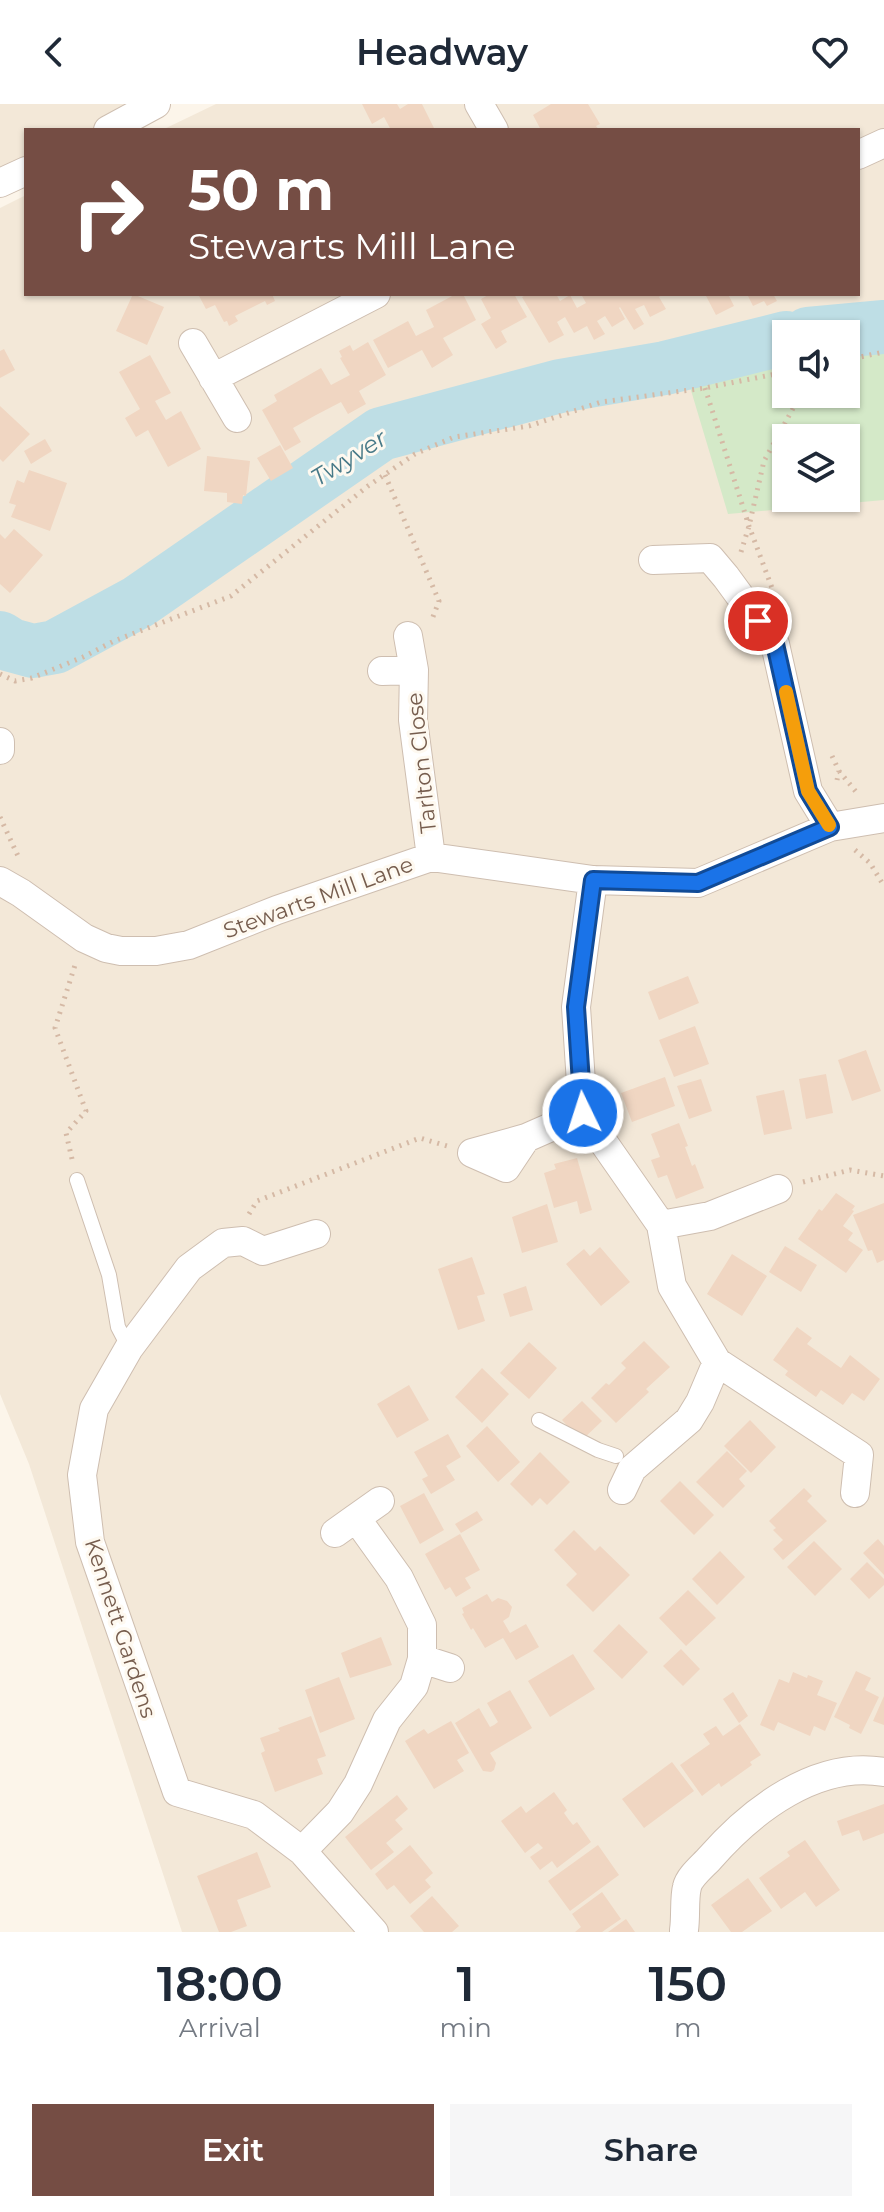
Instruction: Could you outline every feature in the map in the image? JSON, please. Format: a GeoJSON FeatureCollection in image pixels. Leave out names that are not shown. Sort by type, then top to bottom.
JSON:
{"type":"FeatureCollection","features":[{"type":"Feature","properties":{"kind":"street"},"geometry":{"type":"LineString","coordinates":[[112,128],[156,104]]}},
{"type":"Feature","properties":{"kind":"street"},"geometry":{"type":"LineString","coordinates":[[479,104],[493,128]]}},
{"type":"Feature","properties":{"kind":"street"},"geometry":{"type":"LineString","coordinates":[[860,154],[884,143]]}},
{"type":"Feature","properties":{"kind":"street"},"geometry":{"type":"LineString","coordinates":[[0,183],[24,172]]}},
{"type":"Feature","properties":{"kind":"street"},"geometry":{"type":"LineString","coordinates":[[213,378],[372,296]]}},
{"type":"Feature","properties":{"kind":"street"},"geometry":{"type":"LineString","coordinates":[[193,343],[237,418]]}},
{"type":"Feature","properties":{"kind":"street"},"geometry":{"type":"LineString","coordinates":[[653,560],[710,558],[775,644],[808,791],[830,827]]}},
{"type":"Feature","properties":{"kind":"street","name":"Tarlton Close"},"geometry":{"type":"LineString","coordinates":[[408,636],[414,670],[413,720],[431,857]]}},
{"type":"Feature","properties":{"kind":"street","name":"Tarlton Close"},"geometry":{"type":"LineString","coordinates":[[382,671],[414,670]]}},
{"type":"Feature","properties":{"kind":"street"},"geometry":{"type":"LineString","coordinates":[[0,742],[0,750]]}},
{"type":"Feature","properties":{"kind":"street","name":"Stewarts Mill Lane"},"geometry":{"type":"LineString","coordinates":[[0,881],[84,938],[121,951],[156,951],[189,945],[277,910],[431,857],[593,880],[698,883],[830,827],[884,818]]}},
{"type":"Feature","properties":{"kind":"street"},"geometry":{"type":"LineString","coordinates":[[593,880],[576,1007],[583,1113],[661,1225],[672,1286],[717,1362],[859,1455],[855,1493]]}},
{"type":"Feature","properties":{"kind":"street"},"geometry":{"type":"LineString","coordinates":[[472,1153],[526,1138],[583,1113]]}},
{"type":"Feature","properties":{"kind":"street"},"geometry":{"type":"LineString","coordinates":[[661,1225],[710,1216],[778,1189]]}},
{"type":"Feature","properties":{"kind":"street"},"geometry":{"type":"LineString","coordinates":[[243,1241],[263,1251],[316,1234]]}},
{"type":"Feature","properties":{"kind":"street","name":"Kennett Gardens"},"geometry":{"type":"LineString","coordinates":[[243,1241],[223,1243],[189,1268],[129,1348],[94,1409],[82,1475],[90,1542],[177,1792],[254,1815],[302,1851],[374,1932]]}},
{"type":"Feature","properties":{"kind":"street"},"geometry":{"type":"LineString","coordinates":[[623,1472],[689,1420],[717,1362]]}},
{"type":"Feature","properties":{"kind":"street"},"geometry":{"type":"LineString","coordinates":[[302,1851],[340,1812],[358,1784],[387,1720],[414,1686],[422,1659],[422,1625],[399,1578],[346,1525],[380,1501]]}},
{"type":"Feature","properties":{"kind":"street"},"geometry":{"type":"LineString","coordinates":[[422,1659],[450,1668]]}},
{"type":"Feature","properties":{"kind":"street"},"geometry":{"type":"LineString","coordinates":[[684,1930],[674,1884],[729,1837],[782,1796],[819,1776],[866,1768],[884,1772]]}},
{"type":"Feature","properties":{"kind":"lane"},"geometry":{"type":"LineString","coordinates":[[77,1180],[109,1275],[118,1327],[129,1348]]}},
{"type":"Feature","properties":{"kind":"lane"},"geometry":{"type":"LineString","coordinates":[[539,1420],[598,1450],[623,1472]]}},
{"type":"Feature","properties":{"kind":"path"},"geometry":{"type":"LineString","coordinates":[[860,357],[884,352]]}},
{"type":"Feature","properties":{"kind":"path"},"geometry":{"type":"LineString","coordinates":[[0,674],[15,681],[32,678],[114,641],[231,596],[368,486],[415,454],[454,437],[529,426],[601,402],[705,388],[772,375]]}},
{"type":"Feature","properties":{"kind":"path"},"geometry":{"type":"LineString","coordinates":[[726,577],[737,562],[749,526],[764,461],[793,408]]}},
{"type":"Feature","properties":{"kind":"path"},"geometry":{"type":"LineString","coordinates":[[385,475],[439,601],[414,670]]}},
{"type":"Feature","properties":{"kind":"path"},"geometry":{"type":"LineString","coordinates":[[830,827],[870,863],[884,886]]}},
{"type":"Feature","properties":{"kind":"path"},"geometry":{"type":"LineString","coordinates":[[77,1180],[66,1133],[86,1111],[55,1028],[84,938]]}},
{"type":"Feature","properties":{"kind":"path"},"geometry":{"type":"LineString","coordinates":[[243,1241],[244,1222],[257,1201],[420,1138],[472,1153]]}},
{"type":"Feature","properties":{"kind":"path"},"geometry":{"type":"LineString","coordinates":[[778,1189],[850,1170],[884,1176]]}},
{"type":"Feature","properties":{"kind":"shaded area"},"geometry":{"type":"Polygon","coordinates":[[[0,104],[151,104],[102,128],[24,128],[24,166],[0,178],[0,104]]]}},
{"type":"Feature","properties":{"kind":"shaded area"},"geometry":{"type":"Polygon","coordinates":[[[216,104],[884,104],[884,1932],[182,1932],[29,1464],[0,1394],[0,208],[24,196],[24,296],[860,296],[860,128],[166,128],[216,104]]]}},
{"type":"Feature","properties":{"kind":"green space"},"geometry":{"type":"Polygon","coordinates":[[[884,319],[884,500],[860,502],[860,424],[772,424],[772,510],[728,514],[684,367],[772,338],[772,408],[860,408],[860,322],[884,319]]]}},
{"type":"Feature","properties":{"kind":"building"},"geometry":{"type":"Polygon","coordinates":[[[362,104],[397,104],[400,109],[408,104],[422,104],[434,128],[390,128],[384,117],[372,124],[362,104]]]}},
{"type":"Feature","properties":{"kind":"building"},"geometry":{"type":"Polygon","coordinates":[[[551,104],[588,104],[600,124],[598,128],[540,128],[533,115],[551,104]]]}},
{"type":"Feature","properties":{"kind":"building"},"geometry":{"type":"Polygon","coordinates":[[[132,296],[164,307],[147,345],[116,331],[132,296]]]}},
{"type":"Feature","properties":{"kind":"building"},"geometry":{"type":"Polygon","coordinates":[[[199,296],[273,296],[275,301],[267,305],[265,301],[235,316],[238,321],[229,326],[215,305],[206,309],[199,296]]]}},
{"type":"Feature","properties":{"kind":"building"},"geometry":{"type":"Polygon","coordinates":[[[452,296],[464,296],[476,320],[443,338],[453,355],[432,368],[422,350],[388,368],[373,340],[408,321],[416,336],[434,327],[426,310],[452,296]]]}},
{"type":"Feature","properties":{"kind":"building"},"geometry":{"type":"Polygon","coordinates":[[[486,296],[515,296],[527,317],[501,331],[507,342],[496,349],[481,324],[491,318],[481,299],[486,296]]]}},
{"type":"Feature","properties":{"kind":"building"},"geometry":{"type":"Polygon","coordinates":[[[557,296],[560,301],[571,296],[577,308],[586,303],[582,296],[660,296],[666,309],[650,317],[644,305],[635,309],[644,324],[634,330],[620,307],[625,319],[612,327],[605,316],[597,321],[605,334],[594,340],[587,326],[574,333],[565,317],[557,322],[564,335],[549,343],[522,297],[557,296]]]}},
{"type":"Feature","properties":{"kind":"building"},"geometry":{"type":"Polygon","coordinates":[[[706,296],[729,296],[734,306],[716,315],[706,296]]]}},
{"type":"Feature","properties":{"kind":"building"},"geometry":{"type":"Polygon","coordinates":[[[748,296],[774,296],[777,301],[767,306],[764,301],[753,306],[748,296]]]}},
{"type":"Feature","properties":{"kind":"building"},"geometry":{"type":"Polygon","coordinates":[[[368,342],[386,375],[359,391],[366,404],[348,414],[341,402],[293,428],[301,442],[285,451],[262,410],[277,401],[274,395],[321,368],[331,385],[350,375],[339,351],[350,345],[353,351],[368,342]]]}},
{"type":"Feature","properties":{"kind":"building"},"geometry":{"type":"Polygon","coordinates":[[[4,349],[15,370],[0,378],[0,351],[4,349]]]}},
{"type":"Feature","properties":{"kind":"building"},"geometry":{"type":"Polygon","coordinates":[[[150,355],[171,393],[155,401],[166,420],[181,411],[201,449],[168,467],[148,430],[136,437],[125,418],[140,409],[119,372],[150,355]]]}},
{"type":"Feature","properties":{"kind":"building"},"geometry":{"type":"Polygon","coordinates":[[[0,406],[30,434],[3,462],[0,459],[0,406]]]}},
{"type":"Feature","properties":{"kind":"building"},"geometry":{"type":"Polygon","coordinates":[[[45,439],[52,451],[31,464],[24,451],[45,439]]]}},
{"type":"Feature","properties":{"kind":"building"},"geometry":{"type":"Polygon","coordinates":[[[280,445],[293,468],[271,481],[257,458],[280,445]]]}},
{"type":"Feature","properties":{"kind":"building"},"geometry":{"type":"Polygon","coordinates":[[[207,456],[250,461],[246,496],[243,495],[242,504],[227,502],[227,493],[204,491],[207,456]]]}},
{"type":"Feature","properties":{"kind":"building"},"geometry":{"type":"Polygon","coordinates":[[[29,470],[67,483],[50,531],[11,517],[16,505],[9,503],[17,480],[24,483],[29,470]]]}},
{"type":"Feature","properties":{"kind":"building"},"geometry":{"type":"Polygon","coordinates":[[[14,529],[43,555],[10,593],[0,584],[0,534],[5,539],[14,529]]]}},
{"type":"Feature","properties":{"kind":"building"},"geometry":{"type":"Polygon","coordinates":[[[688,976],[699,1003],[659,1020],[648,992],[688,976]]]}},
{"type":"Feature","properties":{"kind":"building"},"geometry":{"type":"Polygon","coordinates":[[[695,1026],[709,1064],[674,1077],[659,1040],[695,1026]]]}},
{"type":"Feature","properties":{"kind":"building"},"geometry":{"type":"Polygon","coordinates":[[[866,1050],[881,1091],[852,1101],[838,1060],[866,1050]]]}},
{"type":"Feature","properties":{"kind":"building"},"geometry":{"type":"Polygon","coordinates":[[[826,1074],[833,1113],[806,1119],[799,1079],[826,1074]]]}},
{"type":"Feature","properties":{"kind":"building"},"geometry":{"type":"Polygon","coordinates":[[[665,1077],[675,1106],[632,1122],[621,1093],[665,1077]]]}},
{"type":"Feature","properties":{"kind":"building"},"geometry":{"type":"Polygon","coordinates":[[[701,1079],[712,1111],[689,1119],[677,1086],[701,1079]]]}},
{"type":"Feature","properties":{"kind":"building"},"geometry":{"type":"Polygon","coordinates":[[[784,1090],[792,1129],[764,1135],[756,1096],[784,1090]]]}},
{"type":"Feature","properties":{"kind":"building"},"geometry":{"type":"Polygon","coordinates":[[[679,1123],[692,1166],[695,1164],[704,1188],[676,1199],[667,1175],[658,1178],[651,1160],[660,1157],[651,1134],[679,1123]]]}},
{"type":"Feature","properties":{"kind":"building"},"geometry":{"type":"Polygon","coordinates":[[[577,1158],[592,1210],[580,1214],[577,1201],[554,1208],[544,1173],[556,1169],[554,1164],[577,1158]]]}},
{"type":"Feature","properties":{"kind":"building"},"geometry":{"type":"Polygon","coordinates":[[[836,1193],[855,1206],[843,1226],[853,1233],[848,1240],[863,1250],[846,1273],[798,1239],[819,1209],[822,1211],[836,1193]]]}},
{"type":"Feature","properties":{"kind":"building"},"geometry":{"type":"Polygon","coordinates":[[[884,1203],[884,1260],[877,1263],[872,1250],[868,1251],[853,1215],[884,1203]]]}},
{"type":"Feature","properties":{"kind":"building"},"geometry":{"type":"Polygon","coordinates":[[[547,1204],[558,1242],[522,1253],[512,1217],[547,1204]]]}},
{"type":"Feature","properties":{"kind":"building"},"geometry":{"type":"Polygon","coordinates":[[[785,1246],[817,1265],[801,1292],[769,1272],[785,1246]]]}},
{"type":"Feature","properties":{"kind":"building"},"geometry":{"type":"Polygon","coordinates":[[[600,1247],[630,1282],[601,1306],[566,1264],[584,1249],[590,1256],[600,1247]]]}},
{"type":"Feature","properties":{"kind":"building"},"geometry":{"type":"Polygon","coordinates":[[[732,1254],[767,1276],[742,1316],[707,1294],[732,1254]]]}},
{"type":"Feature","properties":{"kind":"building"},"geometry":{"type":"Polygon","coordinates":[[[472,1257],[485,1294],[477,1296],[485,1321],[458,1330],[438,1269],[472,1257]]]}},
{"type":"Feature","properties":{"kind":"building"},"geometry":{"type":"Polygon","coordinates":[[[526,1286],[533,1310],[510,1317],[503,1294],[526,1286]]]}},
{"type":"Feature","properties":{"kind":"building"},"geometry":{"type":"Polygon","coordinates":[[[797,1327],[812,1338],[807,1344],[841,1368],[850,1355],[880,1379],[864,1401],[852,1393],[843,1405],[821,1390],[816,1397],[785,1375],[788,1371],[773,1360],[797,1327]]]}},
{"type":"Feature","properties":{"kind":"building"},"geometry":{"type":"Polygon","coordinates":[[[644,1341],[670,1367],[616,1423],[591,1398],[626,1368],[621,1363],[644,1341]]]}},
{"type":"Feature","properties":{"kind":"building"},"geometry":{"type":"Polygon","coordinates":[[[529,1342],[557,1368],[529,1399],[500,1373],[529,1342]]]}},
{"type":"Feature","properties":{"kind":"building"},"geometry":{"type":"Polygon","coordinates":[[[482,1368],[509,1394],[482,1423],[455,1397],[482,1368]]]}},
{"type":"Feature","properties":{"kind":"building"},"geometry":{"type":"Polygon","coordinates":[[[409,1385],[429,1420],[397,1438],[377,1404],[409,1385]]]}},
{"type":"Feature","properties":{"kind":"building"},"geometry":{"type":"Polygon","coordinates":[[[582,1401],[602,1421],[581,1441],[562,1420],[582,1401]]]}},
{"type":"Feature","properties":{"kind":"building"},"geometry":{"type":"Polygon","coordinates":[[[750,1420],[776,1447],[751,1473],[724,1446],[750,1420]]]}},
{"type":"Feature","properties":{"kind":"building"},"geometry":{"type":"Polygon","coordinates":[[[487,1426],[520,1462],[498,1482],[466,1446],[487,1426]]]}},
{"type":"Feature","properties":{"kind":"building"},"geometry":{"type":"Polygon","coordinates":[[[448,1434],[461,1457],[446,1466],[455,1480],[431,1494],[422,1479],[428,1476],[414,1452],[448,1434]]]}},
{"type":"Feature","properties":{"kind":"building"},"geometry":{"type":"Polygon","coordinates":[[[727,1451],[747,1471],[739,1479],[745,1486],[723,1508],[696,1482],[727,1451]]]}},
{"type":"Feature","properties":{"kind":"building"},"geometry":{"type":"Polygon","coordinates":[[[540,1452],[570,1482],[547,1505],[540,1498],[532,1506],[510,1484],[540,1452]]]}},
{"type":"Feature","properties":{"kind":"building"},"geometry":{"type":"Polygon","coordinates":[[[680,1481],[714,1515],[694,1535],[660,1501],[680,1481]]]}},
{"type":"Feature","properties":{"kind":"building"},"geometry":{"type":"Polygon","coordinates":[[[804,1488],[812,1496],[807,1501],[827,1521],[783,1560],[773,1549],[783,1540],[769,1521],[804,1488]]]}},
{"type":"Feature","properties":{"kind":"building"},"geometry":{"type":"Polygon","coordinates":[[[424,1493],[444,1530],[420,1544],[400,1506],[424,1493]]]}},
{"type":"Feature","properties":{"kind":"building"},"geometry":{"type":"Polygon","coordinates":[[[477,1511],[483,1520],[461,1533],[455,1524],[477,1511]]]}},
{"type":"Feature","properties":{"kind":"building"},"geometry":{"type":"Polygon","coordinates":[[[574,1530],[595,1551],[600,1546],[630,1575],[593,1612],[566,1585],[577,1574],[554,1550],[574,1530]]]}},
{"type":"Feature","properties":{"kind":"building"},"geometry":{"type":"Polygon","coordinates":[[[460,1534],[480,1570],[465,1578],[471,1588],[456,1597],[450,1587],[445,1590],[425,1554],[460,1534]]]}},
{"type":"Feature","properties":{"kind":"building"},"geometry":{"type":"Polygon","coordinates":[[[878,1539],[884,1546],[884,1575],[863,1553],[878,1539]]]}},
{"type":"Feature","properties":{"kind":"building"},"geometry":{"type":"Polygon","coordinates":[[[814,1541],[842,1569],[815,1596],[787,1567],[814,1541]]]}},
{"type":"Feature","properties":{"kind":"building"},"geometry":{"type":"Polygon","coordinates":[[[720,1551],[745,1577],[717,1605],[692,1579],[720,1551]]]}},
{"type":"Feature","properties":{"kind":"building"},"geometry":{"type":"Polygon","coordinates":[[[867,1562],[884,1579],[884,1585],[869,1599],[850,1579],[867,1562]]]}},
{"type":"Feature","properties":{"kind":"building"},"geometry":{"type":"Polygon","coordinates":[[[688,1590],[716,1618],[686,1646],[659,1618],[688,1590]]]}},
{"type":"Feature","properties":{"kind":"building"},"geometry":{"type":"Polygon","coordinates":[[[487,1594],[492,1602],[498,1598],[512,1607],[509,1617],[503,1621],[510,1633],[526,1624],[539,1647],[516,1660],[503,1638],[485,1648],[473,1628],[471,1630],[462,1608],[487,1594]]]}},
{"type":"Feature","properties":{"kind":"building"},"geometry":{"type":"Polygon","coordinates":[[[619,1624],[648,1652],[622,1679],[593,1651],[619,1624]]]}},
{"type":"Feature","properties":{"kind":"building"},"geometry":{"type":"Polygon","coordinates":[[[381,1637],[392,1665],[350,1678],[341,1653],[381,1637]]]}},
{"type":"Feature","properties":{"kind":"building"},"geometry":{"type":"Polygon","coordinates":[[[681,1649],[700,1669],[683,1686],[663,1666],[681,1649]]]}},
{"type":"Feature","properties":{"kind":"building"},"geometry":{"type":"Polygon","coordinates":[[[573,1654],[595,1689],[550,1717],[528,1681],[573,1654]]]}},
{"type":"Feature","properties":{"kind":"building"},"geometry":{"type":"Polygon","coordinates":[[[856,1671],[871,1678],[865,1690],[879,1697],[861,1734],[834,1717],[856,1671]]]}},
{"type":"Feature","properties":{"kind":"building"},"geometry":{"type":"Polygon","coordinates":[[[793,1672],[823,1681],[817,1695],[837,1703],[825,1731],[814,1726],[810,1736],[778,1722],[774,1731],[760,1725],[779,1679],[789,1683],[793,1672]]]}},
{"type":"Feature","properties":{"kind":"building"},"geometry":{"type":"Polygon","coordinates":[[[339,1677],[355,1719],[320,1733],[305,1690],[339,1677]]]}},
{"type":"Feature","properties":{"kind":"building"},"geometry":{"type":"Polygon","coordinates":[[[510,1690],[532,1728],[490,1753],[496,1763],[494,1770],[483,1771],[455,1723],[479,1708],[490,1727],[494,1725],[498,1722],[487,1703],[510,1690]]]}},
{"type":"Feature","properties":{"kind":"building"},"geometry":{"type":"Polygon","coordinates":[[[733,1692],[748,1716],[739,1723],[723,1699],[733,1692]]]}},
{"type":"Feature","properties":{"kind":"building"},"geometry":{"type":"Polygon","coordinates":[[[884,1696],[884,1725],[873,1721],[884,1696]]]}},
{"type":"Feature","properties":{"kind":"building"},"geometry":{"type":"Polygon","coordinates":[[[311,1716],[326,1756],[317,1759],[323,1774],[275,1792],[261,1753],[265,1751],[260,1738],[311,1716]]]}},
{"type":"Feature","properties":{"kind":"building"},"geometry":{"type":"Polygon","coordinates":[[[451,1721],[469,1753],[457,1760],[464,1771],[434,1789],[405,1741],[424,1729],[428,1734],[451,1721]]]}},
{"type":"Feature","properties":{"kind":"building"},"geometry":{"type":"Polygon","coordinates":[[[740,1724],[761,1755],[721,1787],[719,1783],[702,1796],[680,1765],[710,1744],[703,1734],[716,1726],[723,1736],[740,1724]]]}},
{"type":"Feature","properties":{"kind":"building"},"geometry":{"type":"Polygon","coordinates":[[[672,1762],[694,1791],[644,1828],[622,1799],[672,1762]]]}},
{"type":"Feature","properties":{"kind":"building"},"geometry":{"type":"Polygon","coordinates":[[[554,1792],[567,1810],[564,1813],[569,1820],[573,1825],[577,1822],[591,1842],[557,1868],[552,1861],[540,1870],[530,1857],[543,1848],[538,1843],[525,1853],[501,1821],[521,1806],[526,1813],[554,1792]]]}},
{"type":"Feature","properties":{"kind":"building"},"geometry":{"type":"Polygon","coordinates":[[[397,1795],[408,1809],[395,1820],[403,1829],[386,1843],[394,1852],[371,1870],[345,1837],[397,1795]]]}},
{"type":"Feature","properties":{"kind":"building"},"geometry":{"type":"Polygon","coordinates":[[[884,1804],[884,1833],[863,1841],[859,1830],[842,1836],[837,1821],[884,1804]]]}},
{"type":"Feature","properties":{"kind":"building"},"geometry":{"type":"Polygon","coordinates":[[[805,1840],[840,1890],[816,1907],[805,1892],[781,1909],[759,1878],[790,1856],[787,1852],[805,1840]]]}},
{"type":"Feature","properties":{"kind":"building"},"geometry":{"type":"Polygon","coordinates":[[[410,1845],[433,1873],[425,1880],[431,1887],[410,1904],[394,1885],[387,1890],[375,1874],[410,1845]]]}},
{"type":"Feature","properties":{"kind":"building"},"geometry":{"type":"Polygon","coordinates":[[[598,1845],[619,1875],[570,1911],[548,1881],[598,1845]]]}},
{"type":"Feature","properties":{"kind":"building"},"geometry":{"type":"Polygon","coordinates":[[[257,1852],[271,1887],[237,1900],[247,1926],[231,1932],[219,1932],[197,1876],[257,1852]]]}},
{"type":"Feature","properties":{"kind":"building"},"geometry":{"type":"Polygon","coordinates":[[[748,1878],[772,1911],[742,1932],[731,1932],[711,1905],[748,1878]]]}},
{"type":"Feature","properties":{"kind":"building"},"geometry":{"type":"Polygon","coordinates":[[[602,1892],[621,1919],[602,1932],[575,1932],[581,1927],[572,1914],[602,1892]]]}},
{"type":"Feature","properties":{"kind":"building"},"geometry":{"type":"Polygon","coordinates":[[[432,1896],[459,1926],[452,1932],[424,1932],[410,1916],[432,1896]]]}},
{"type":"Feature","properties":{"kind":"building"},"geometry":{"type":"Polygon","coordinates":[[[626,1919],[635,1932],[608,1932],[626,1919]]]}},
{"type":"Feature","properties":{"kind":"waterway","name":"Twyver"},"geometry":{"type":"LineString","coordinates":[[860,329],[884,327]]}},
{"type":"Feature","properties":{"kind":"waterway","name":"Twyver"},"geometry":{"type":"LineString","coordinates":[[0,638],[11,645],[33,651],[55,647],[138,602],[381,434],[560,386],[665,368],[772,341]]}},
{"type":"Feature","properties":{"kind":"slow traffic"},"geometry":{"type":"LineString","coordinates":[[786,692],[808,791],[829,825]]}},
{"type":"Feature","properties":{"kind":"route"},"geometry":{"type":"LineString","coordinates":[[583,1113],[576,1007],[593,880],[698,883],[830,827],[808,791],[775,644],[758,621]]}}]}
